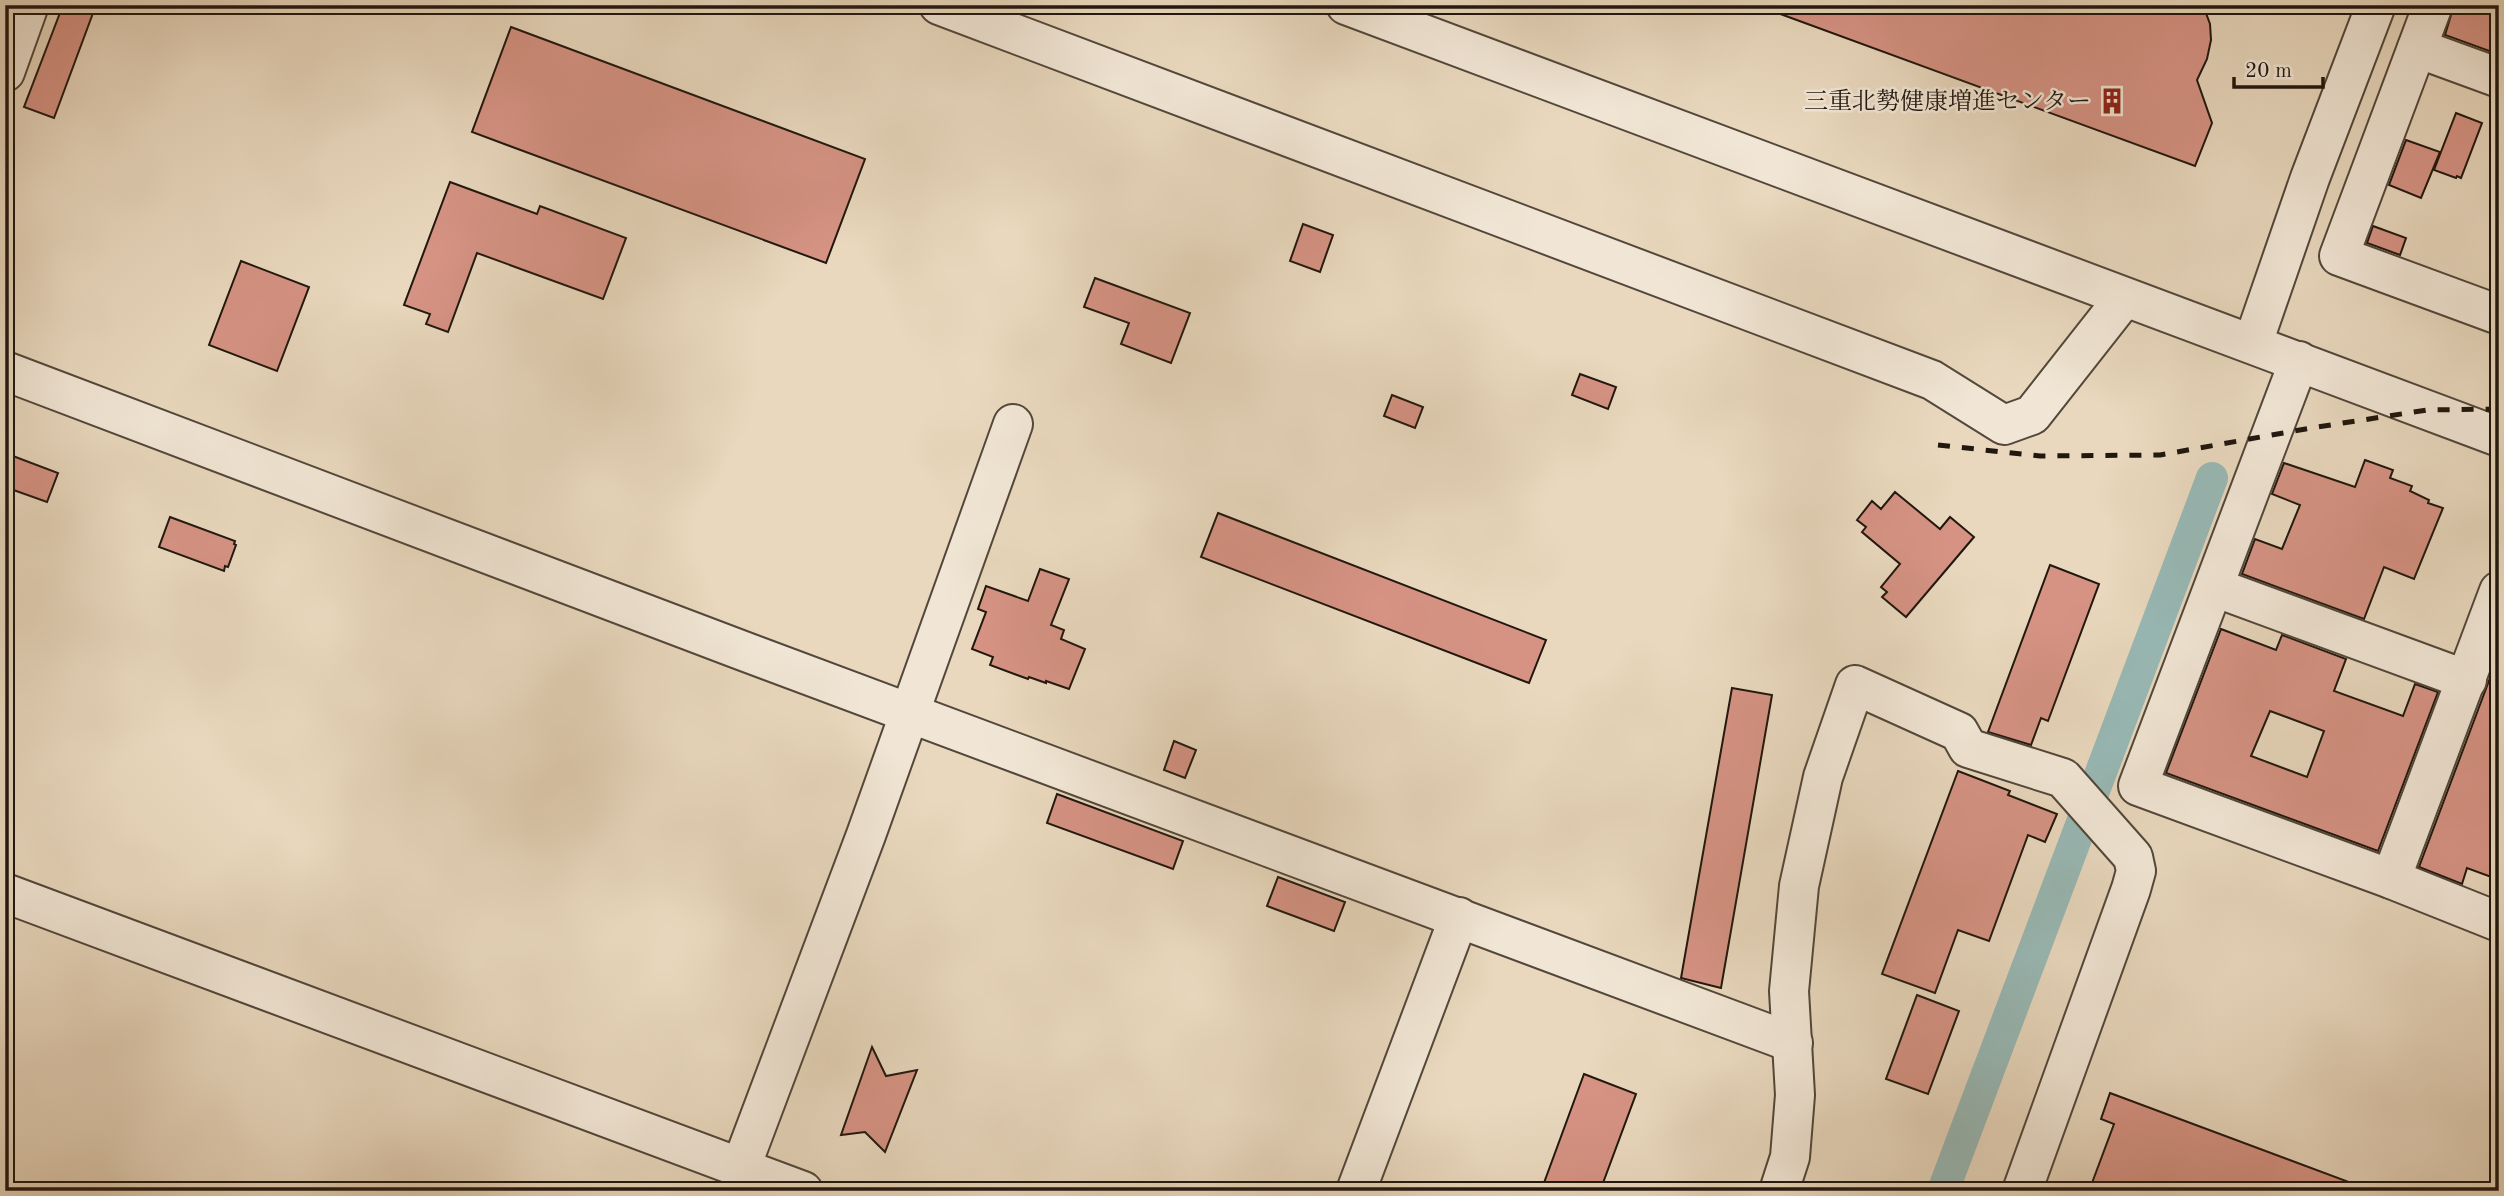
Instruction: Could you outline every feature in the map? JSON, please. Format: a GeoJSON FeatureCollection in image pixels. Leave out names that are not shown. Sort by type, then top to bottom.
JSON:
{"type":"FeatureCollection","features":[{"type":"Feature","properties":{"kind":"street"},"geometry":{"type":"LineString","coordinates":[[5,72],[29,5]]}},
{"type":"Feature","properties":{"kind":"street"},"geometry":{"type":"LineString","coordinates":[[939,5],[1932,380],[2004,425],[2032,415],[2114,311]]}},
{"type":"Feature","properties":{"kind":"street"},"geometry":{"type":"LineString","coordinates":[[1346,5],[2114,311],[2253,343],[2499,437]]}},
{"type":"Feature","properties":{"kind":"street"},"geometry":{"type":"LineString","coordinates":[[2253,343],[2310,178],[2376,5]]}},
{"type":"Feature","properties":{"kind":"street"},"geometry":{"type":"LineString","coordinates":[[2433,5],[2339,256],[2499,315]]}},
{"type":"Feature","properties":{"kind":"street"},"geometry":{"type":"LineString","coordinates":[[2417,48],[2499,78]]}},
{"type":"Feature","properties":{"kind":"street"},"geometry":{"type":"LineString","coordinates":[[2299,361],[2138,786],[2391,879],[2499,922]]}},
{"type":"Feature","properties":{"kind":"street"},"geometry":{"type":"LineString","coordinates":[[5,371],[1793,1043]]}},
{"type":"Feature","properties":{"kind":"street"},"geometry":{"type":"LineString","coordinates":[[741,1167],[1013,424]]}},
{"type":"Feature","properties":{"kind":"street"},"geometry":{"type":"LineString","coordinates":[[2214,587],[2467,680]]}},
{"type":"Feature","properties":{"kind":"street"},"geometry":{"type":"LineString","coordinates":[[2391,879],[2499,591]]}},
{"type":"Feature","properties":{"kind":"street"},"geometry":{"type":"LineString","coordinates":[[1779,1191],[1790,1157],[1795,1095],[1789,991],[1799,886],[1823,777],[1855,685],[1959,732],[1968,748],[2063,778],[2133,856],[2136,871],[2021,1191]]}},
{"type":"Feature","properties":{"kind":"street"},"geometry":{"type":"LineString","coordinates":[[5,893],[803,1191]]}},
{"type":"Feature","properties":{"kind":"street"},"geometry":{"type":"LineString","coordinates":[[1356,1191],[1459,917]]}},
{"type":"Feature","properties":{"kind":"building"},"geometry":{"type":"Polygon","coordinates":[[[63,5],[96,5],[54,118],[24,107],[63,5]]]}},
{"type":"Feature","properties":{"kind":"building","name":"三重北勢健康増進センター"},"geometry":{"type":"Polygon","coordinates":[[[1765,5],[2203,5],[2210,24],[2211,40],[2207,59],[2197,80],[2212,123],[2195,166],[1764,8],[1765,5]]]}},
{"type":"Feature","properties":{"kind":"building"},"geometry":{"type":"Polygon","coordinates":[[[2454,5],[2499,5],[2499,35],[2492,52],[2445,35],[2454,5]]]}},
{"type":"Feature","properties":{"kind":"building"},"geometry":{"type":"Polygon","coordinates":[[[511,27],[865,159],[826,263],[472,132],[511,27]]]}},
{"type":"Feature","properties":{"kind":"building"},"geometry":{"type":"Polygon","coordinates":[[[2456,113],[2482,123],[2461,178],[2434,170],[2456,113]]]}},
{"type":"Feature","properties":{"kind":"building"},"geometry":{"type":"Polygon","coordinates":[[[2406,140],[2440,152],[2421,198],[2389,185],[2406,140]]]}},
{"type":"Feature","properties":{"kind":"building"},"geometry":{"type":"Polygon","coordinates":[[[450,182],[537,214],[540,206],[626,238],[603,299],[477,253],[448,332],[426,324],[430,314],[404,305],[450,182]]]}},
{"type":"Feature","properties":{"kind":"building"},"geometry":{"type":"Polygon","coordinates":[[[1303,224],[1333,235],[1320,272],[1290,261],[1303,224]]]}},
{"type":"Feature","properties":{"kind":"building"},"geometry":{"type":"Polygon","coordinates":[[[2373,226],[2406,238],[2400,255],[2367,243],[2373,226]]]}},
{"type":"Feature","properties":{"kind":"building"},"geometry":{"type":"Polygon","coordinates":[[[241,261],[309,287],[277,371],[209,345],[241,261]]]}},
{"type":"Feature","properties":{"kind":"building"},"geometry":{"type":"Polygon","coordinates":[[[1095,278],[1190,313],[1171,363],[1121,344],[1129,323],[1084,307],[1095,278]]]}},
{"type":"Feature","properties":{"kind":"building"},"geometry":{"type":"Polygon","coordinates":[[[1580,374],[1616,387],[1608,409],[1572,395],[1580,374]]]}},
{"type":"Feature","properties":{"kind":"building"},"geometry":{"type":"Polygon","coordinates":[[[1392,395],[1423,407],[1415,428],[1384,416],[1392,395]]]}},
{"type":"Feature","properties":{"kind":"building"},"geometry":{"type":"Polygon","coordinates":[[[5,453],[58,473],[47,502],[5,487],[5,453]]]}},
{"type":"Feature","properties":{"kind":"building"},"geometry":{"type":"Polygon","coordinates":[[[2365,460],[2393,470],[2390,478],[2412,486],[2410,491],[2429,500],[2428,503],[2443,508],[2414,579],[2384,567],[2364,619],[2242,574],[2255,539],[2282,549],[2300,505],[2272,494],[2284,463],[2355,487],[2365,460]]]}},
{"type":"Feature","properties":{"kind":"building"},"geometry":{"type":"Polygon","coordinates":[[[1895,492],[1940,529],[1950,517],[1974,537],[1906,617],[1882,597],[1887,592],[1881,587],[1900,564],[1862,532],[1866,527],[1857,520],[1872,501],[1881,509],[1895,492]]]}},
{"type":"Feature","properties":{"kind":"building"},"geometry":{"type":"Polygon","coordinates":[[[1218,513],[1546,640],[1529,683],[1201,557],[1218,513]]]}},
{"type":"Feature","properties":{"kind":"building"},"geometry":{"type":"Polygon","coordinates":[[[170,517],[235,541],[228,567],[225,566],[224,571],[159,547],[170,517]]]}},
{"type":"Feature","properties":{"kind":"building"},"geometry":{"type":"Polygon","coordinates":[[[2050,565],[2099,584],[2048,721],[2041,718],[2031,745],[1988,732],[2050,565]]]}},
{"type":"Feature","properties":{"kind":"building"},"geometry":{"type":"Polygon","coordinates":[[[1040,569],[1069,579],[1051,625],[1064,630],[1061,639],[1085,649],[1069,689],[1046,681],[1028,679],[990,665],[993,657],[972,649],[986,612],[978,609],[986,586],[1028,601],[1040,569]]]}},
{"type":"Feature","properties":{"kind":"building"},"geometry":{"type":"Polygon","coordinates":[[[2221,629],[2276,650],[2282,635],[2346,659],[2334,691],[2403,716],[2415,684],[2438,692],[2378,851],[2166,773],[2221,629]],[[2270,711],[2251,756],[2307,777],[2324,731],[2270,711]]]}},
{"type":"Feature","properties":{"kind":"building"},"geometry":{"type":"Polygon","coordinates":[[[2499,654],[2499,864],[2494,878],[2467,868],[2462,884],[2419,867],[2499,654]]]}},
{"type":"Feature","properties":{"kind":"building"},"geometry":{"type":"Polygon","coordinates":[[[1732,688],[1772,695],[1721,988],[1681,978],[1732,688]]]}},
{"type":"Feature","properties":{"kind":"building"},"geometry":{"type":"Polygon","coordinates":[[[1174,741],[1196,750],[1185,778],[1164,770],[1174,741]]]}},
{"type":"Feature","properties":{"kind":"building"},"geometry":{"type":"Polygon","coordinates":[[[1958,771],[2010,791],[2008,795],[2057,814],[2045,842],[2028,835],[1989,941],[1958,930],[1935,993],[1882,974],[1958,771]]]}},
{"type":"Feature","properties":{"kind":"building"},"geometry":{"type":"Polygon","coordinates":[[[1057,794],[1183,841],[1173,869],[1047,823],[1057,794]]]}},
{"type":"Feature","properties":{"kind":"building"},"geometry":{"type":"Polygon","coordinates":[[[1278,877],[1345,902],[1334,931],[1267,906],[1278,877]]]}},
{"type":"Feature","properties":{"kind":"building"},"geometry":{"type":"Polygon","coordinates":[[[1917,995],[1959,1011],[1928,1094],[1886,1079],[1917,995]]]}},
{"type":"Feature","properties":{"kind":"building"},"geometry":{"type":"Polygon","coordinates":[[[872,1047],[886,1076],[917,1070],[885,1152],[865,1132],[841,1135],[872,1047]]]}},
{"type":"Feature","properties":{"kind":"building"},"geometry":{"type":"Polygon","coordinates":[[[1584,1074],[1636,1094],[1600,1191],[1541,1191],[1584,1074]]]}},
{"type":"Feature","properties":{"kind":"building"},"geometry":{"type":"Polygon","coordinates":[[[2110,1093],[2365,1188],[2364,1191],[2089,1191],[2114,1124],[2101,1119],[2110,1093]]]}},
{"type":"Feature","properties":{"kind":"waterway"},"geometry":{"type":"LineString","coordinates":[[1943,1191],[2212,478]]}},
{"type":"Feature","properties":{"kind":"railway"},"geometry":{"type":"LineString","coordinates":[[1938,445],[2040,456],[2160,455],[2427,410],[2499,409]]}},
{"type":"Feature","properties":{"kind":"place","name":"三重北勢健康増進センター"},"geometry":{"type":"Point","coordinates":[2112,101]}}]}
